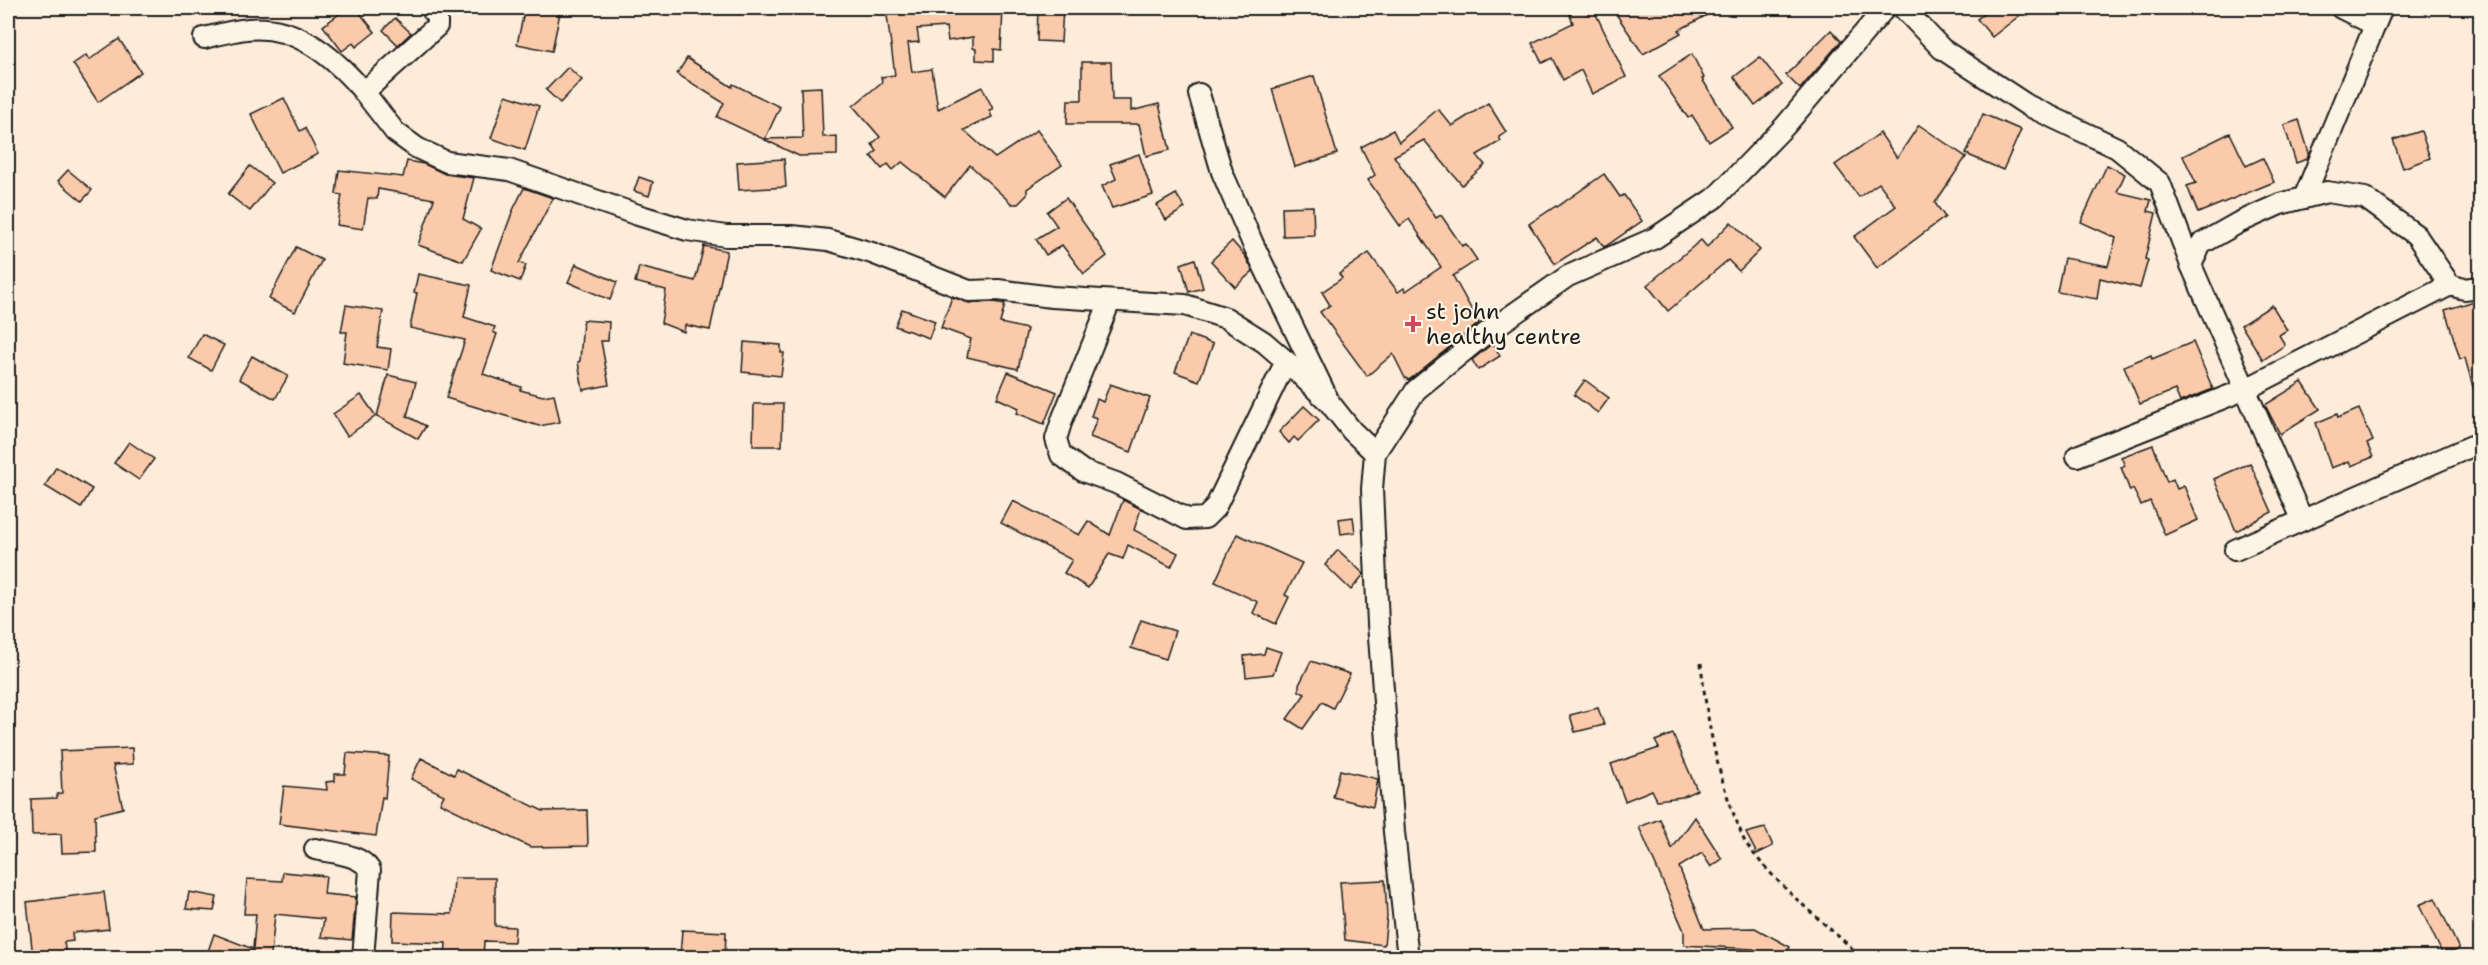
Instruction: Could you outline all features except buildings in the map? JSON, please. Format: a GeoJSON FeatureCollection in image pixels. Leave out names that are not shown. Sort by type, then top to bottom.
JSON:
{"type":"FeatureCollection","features":[{"type":"Feature","properties":{"kind":"street"},"geometry":{"type":"LineString","coordinates":[[364,92],[437,26],[437,18],[431,8]]}},
{"type":"Feature","properties":{"kind":"street"},"geometry":{"type":"LineString","coordinates":[[1408,957],[1394,832],[1378,624],[1372,489],[1375,453],[1416,390],[1485,334],[1568,276],[1655,238],[1716,197],[1785,126],[1885,8]]}},
{"type":"Feature","properties":{"kind":"street"},"geometry":{"type":"LineString","coordinates":[[1902,8],[1942,49],[2026,105],[2117,148],[2160,183],[2222,339],[2302,519]]}},
{"type":"Feature","properties":{"kind":"street"},"geometry":{"type":"LineString","coordinates":[[2304,198],[2377,16],[2341,8]]}},
{"type":"Feature","properties":{"kind":"street"},"geometry":{"type":"LineString","coordinates":[[204,38],[242,29],[273,29],[303,39],[327,54],[364,92],[396,132],[417,148],[447,162],[509,170],[687,230],[726,236],[792,236],[828,240],[872,254],[969,291],[998,290],[1052,297],[1185,305],[1226,318],[1264,342],[1286,361],[1329,402],[1352,431],[1375,453]]}},
{"type":"Feature","properties":{"kind":"street"},"geometry":{"type":"LineString","coordinates":[[1199,94],[1222,172],[1253,244],[1329,402]]}},
{"type":"Feature","properties":{"kind":"street"},"geometry":{"type":"LineString","coordinates":[[2191,265],[2201,244],[2270,209],[2327,192],[2365,198],[2416,235],[2450,285],[2464,289],[2481,287]]}},
{"type":"Feature","properties":{"kind":"street"},"geometry":{"type":"LineString","coordinates":[[2078,456],[2246,389],[2450,285]]}},
{"type":"Feature","properties":{"kind":"street"},"geometry":{"type":"LineString","coordinates":[[1110,301],[1062,420],[1056,439],[1061,455],[1083,471],[1116,483],[1187,519],[1205,518],[1215,508],[1286,361]]}},
{"type":"Feature","properties":{"kind":"street"},"geometry":{"type":"LineString","coordinates":[[2235,550],[2472,446]]}},
{"type":"Feature","properties":{"kind":"street"},"geometry":{"type":"LineString","coordinates":[[315,849],[365,862],[370,870],[363,957]]}},
{"type":"Feature","properties":{"kind":"path"},"geometry":{"type":"LineString","coordinates":[[1701,663],[1716,758],[1730,804],[1746,843],[1787,891],[1863,957]]}},
{"type":"Feature","properties":{"kind":"place","name":"st john healthy centre"},"geometry":{"type":"Point","coordinates":[1413,324]}}]}
